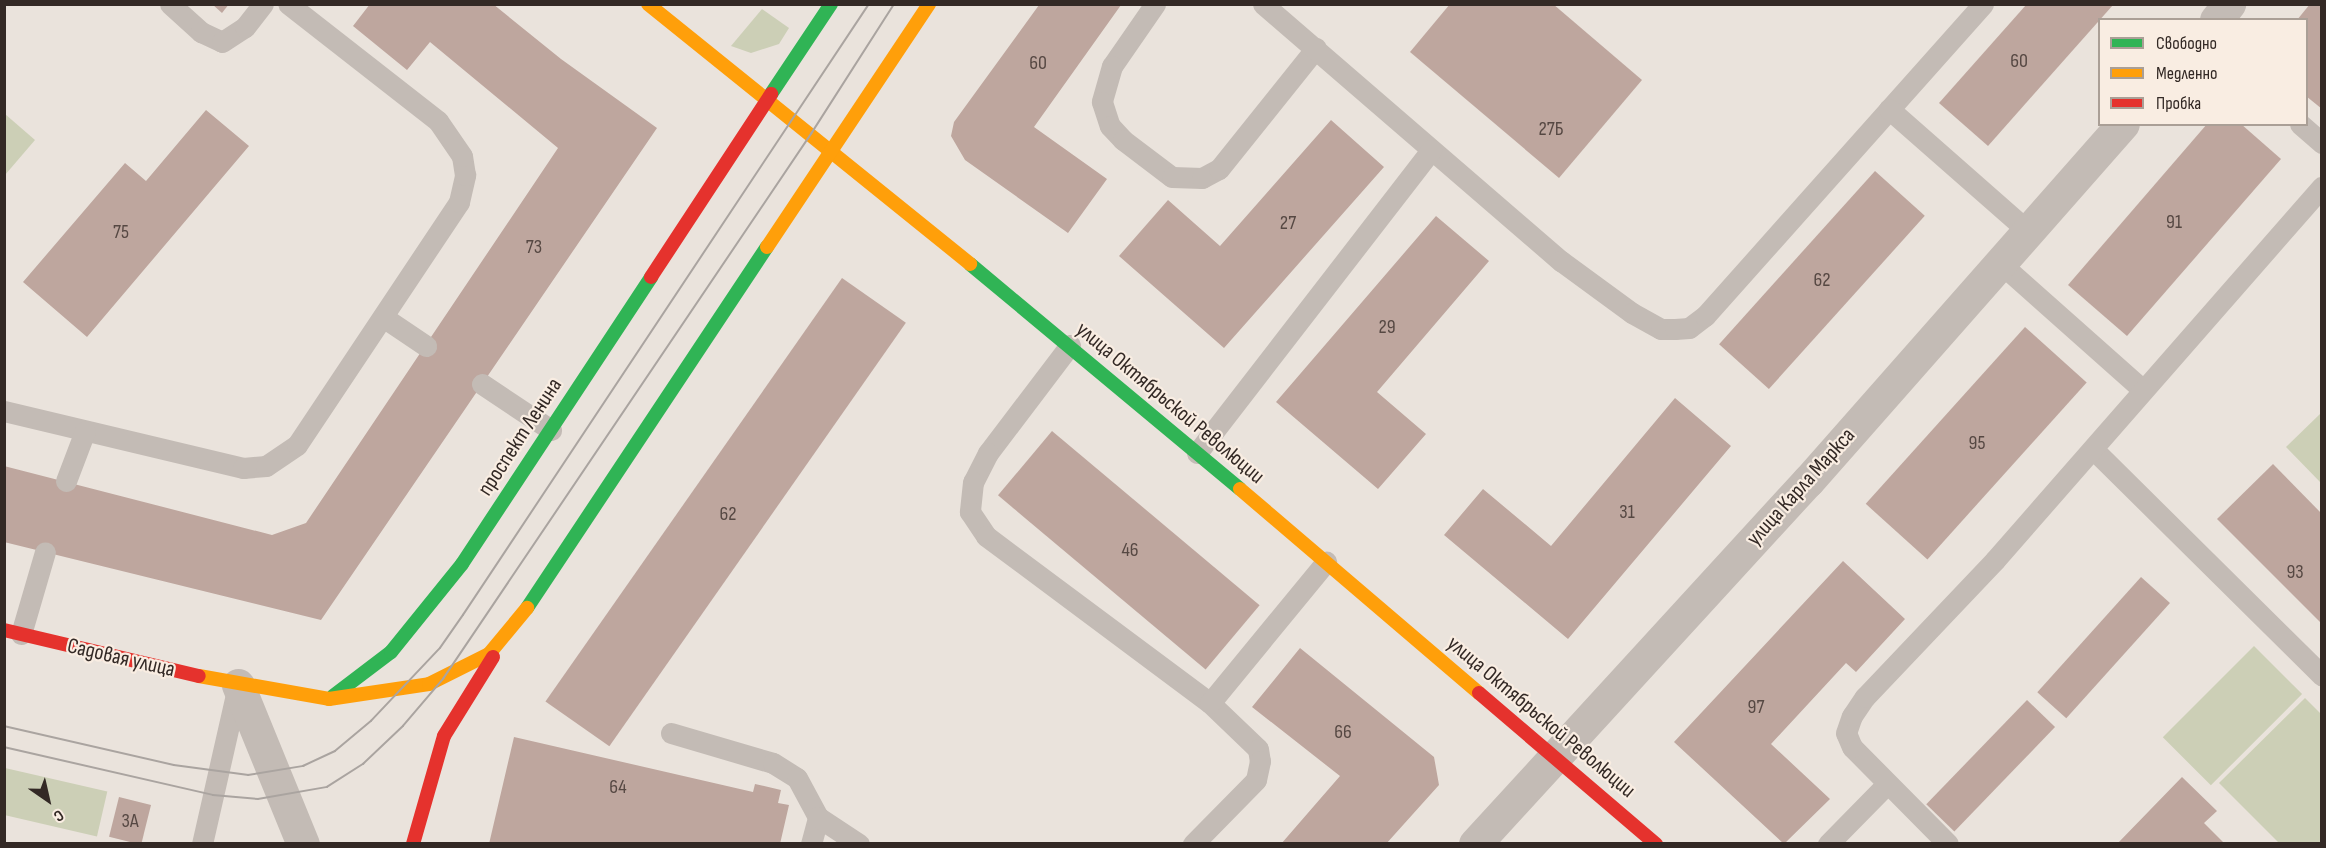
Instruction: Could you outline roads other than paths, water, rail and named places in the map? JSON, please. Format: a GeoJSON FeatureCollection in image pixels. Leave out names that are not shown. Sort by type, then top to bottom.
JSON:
{"type":"FeatureCollection","features":[{"type":"Feature","properties":{"kind":"main road","name":"улица Октябрьской Революции"},"geometry":{"type":"LineString","coordinates":[[648,4],[1070,345],[1656,843]]}},
{"type":"Feature","properties":{"kind":"main road","name":"проспект Ленина"},"geometry":{"type":"LineString","coordinates":[[329,699],[361,678],[415,625],[462,564],[831,4]]}},
{"type":"Feature","properties":{"kind":"main road"},"geometry":{"type":"LineString","coordinates":[[413,843],[444,736],[460,705],[929,4]]}},
{"type":"Feature","properties":{"kind":"main road"},"geometry":{"type":"LineString","coordinates":[[329,699],[443,679],[489,654],[513,629]]}},
{"type":"Feature","properties":{"kind":"main road","name":"Садовая улица"},"geometry":{"type":"LineString","coordinates":[[13,632],[291,697],[329,699]]}},
{"type":"Feature","properties":{"kind":"street"},"geometry":{"type":"LineString","coordinates":[[2218,18],[2229,4]]}},
{"type":"Feature","properties":{"kind":"street","name":"улица Карла Маркса"},"geometry":{"type":"LineString","coordinates":[[1474,843],[1552,756],[1621,687],[2121,126]]}},
{"type":"Feature","properties":{"kind":"street"},"geometry":{"type":"LineString","coordinates":[[238,685],[303,843]]}},
{"type":"Feature","properties":{"kind":"lane"},"geometry":{"type":"LineString","coordinates":[[170,4],[201,32],[222,42],[245,27],[263,4]]}},
{"type":"Feature","properties":{"kind":"lane"},"geometry":{"type":"LineString","coordinates":[[4,411],[243,468],[266,466],[297,445],[459,201],[465,175],[462,156],[438,122],[288,4]]}},
{"type":"Feature","properties":{"kind":"lane"},"geometry":{"type":"LineString","coordinates":[[1155,4],[1112,66],[1102,102],[1110,126],[1123,140],[1172,177],[1202,178],[1218,169],[1316,48]]}},
{"type":"Feature","properties":{"kind":"lane"},"geometry":{"type":"LineString","coordinates":[[1263,4],[1561,261],[1632,314],[1661,329],[1689,328],[1705,316],[1983,4]]}},
{"type":"Feature","properties":{"kind":"lane"},"geometry":{"type":"LineString","coordinates":[[1889,109],[2028,231]]}},
{"type":"Feature","properties":{"kind":"lane"},"geometry":{"type":"LineString","coordinates":[[2302,126],[2322,143]]}},
{"type":"Feature","properties":{"kind":"lane"},"geometry":{"type":"LineString","coordinates":[[1197,453],[1431,150]]}},
{"type":"Feature","properties":{"kind":"lane"},"geometry":{"type":"LineString","coordinates":[[1948,843],[1852,747],[1846,734],[1852,716],[1865,697],[1995,560],[2322,187]]}},
{"type":"Feature","properties":{"kind":"lane"},"geometry":{"type":"LineString","coordinates":[[2000,263],[2143,390]]}},
{"type":"Feature","properties":{"kind":"lane"},"geometry":{"type":"LineString","coordinates":[[382,317],[426,345]]}},
{"type":"Feature","properties":{"kind":"lane"},"geometry":{"type":"LineString","coordinates":[[1070,345],[988,453],[973,482],[970,512],[986,536],[1210,703],[1258,749],[1260,761],[1256,780],[1192,843]]}},
{"type":"Feature","properties":{"kind":"lane"},"geometry":{"type":"LineString","coordinates":[[482,384],[551,430]]}},
{"type":"Feature","properties":{"kind":"lane"},"geometry":{"type":"LineString","coordinates":[[66,481],[86,431]]}},
{"type":"Feature","properties":{"kind":"lane"},"geometry":{"type":"LineString","coordinates":[[2092,449],[2322,676]]}},
{"type":"Feature","properties":{"kind":"lane"},"geometry":{"type":"LineString","coordinates":[[13,632],[45,552]]}},
{"type":"Feature","properties":{"kind":"lane"},"geometry":{"type":"LineString","coordinates":[[1210,703],[1326,562]]}},
{"type":"Feature","properties":{"kind":"lane"},"geometry":{"type":"LineString","coordinates":[[202,843],[238,685]]}},
{"type":"Feature","properties":{"kind":"lane"},"geometry":{"type":"LineString","coordinates":[[670,733],[773,763],[797,778],[818,817],[859,843]]}},
{"type":"Feature","properties":{"kind":"lane"},"geometry":{"type":"LineString","coordinates":[[1828,843],[1887,784]]}},
{"type":"Feature","properties":{"kind":"lane"},"geometry":{"type":"LineString","coordinates":[[811,843],[818,817]]}},
{"type":"Feature","properties":{"kind":"tram line"},"geometry":{"type":"LineString","coordinates":[[4,726],[174,765],[248,775],[303,766],[335,751],[371,721],[440,648],[463,615],[869,4]]}},
{"type":"Feature","properties":{"kind":"tram line"},"geometry":{"type":"LineString","coordinates":[[4,747],[213,795],[258,799],[327,787],[363,764],[403,726],[443,679],[811,134],[894,4]]}}]}
